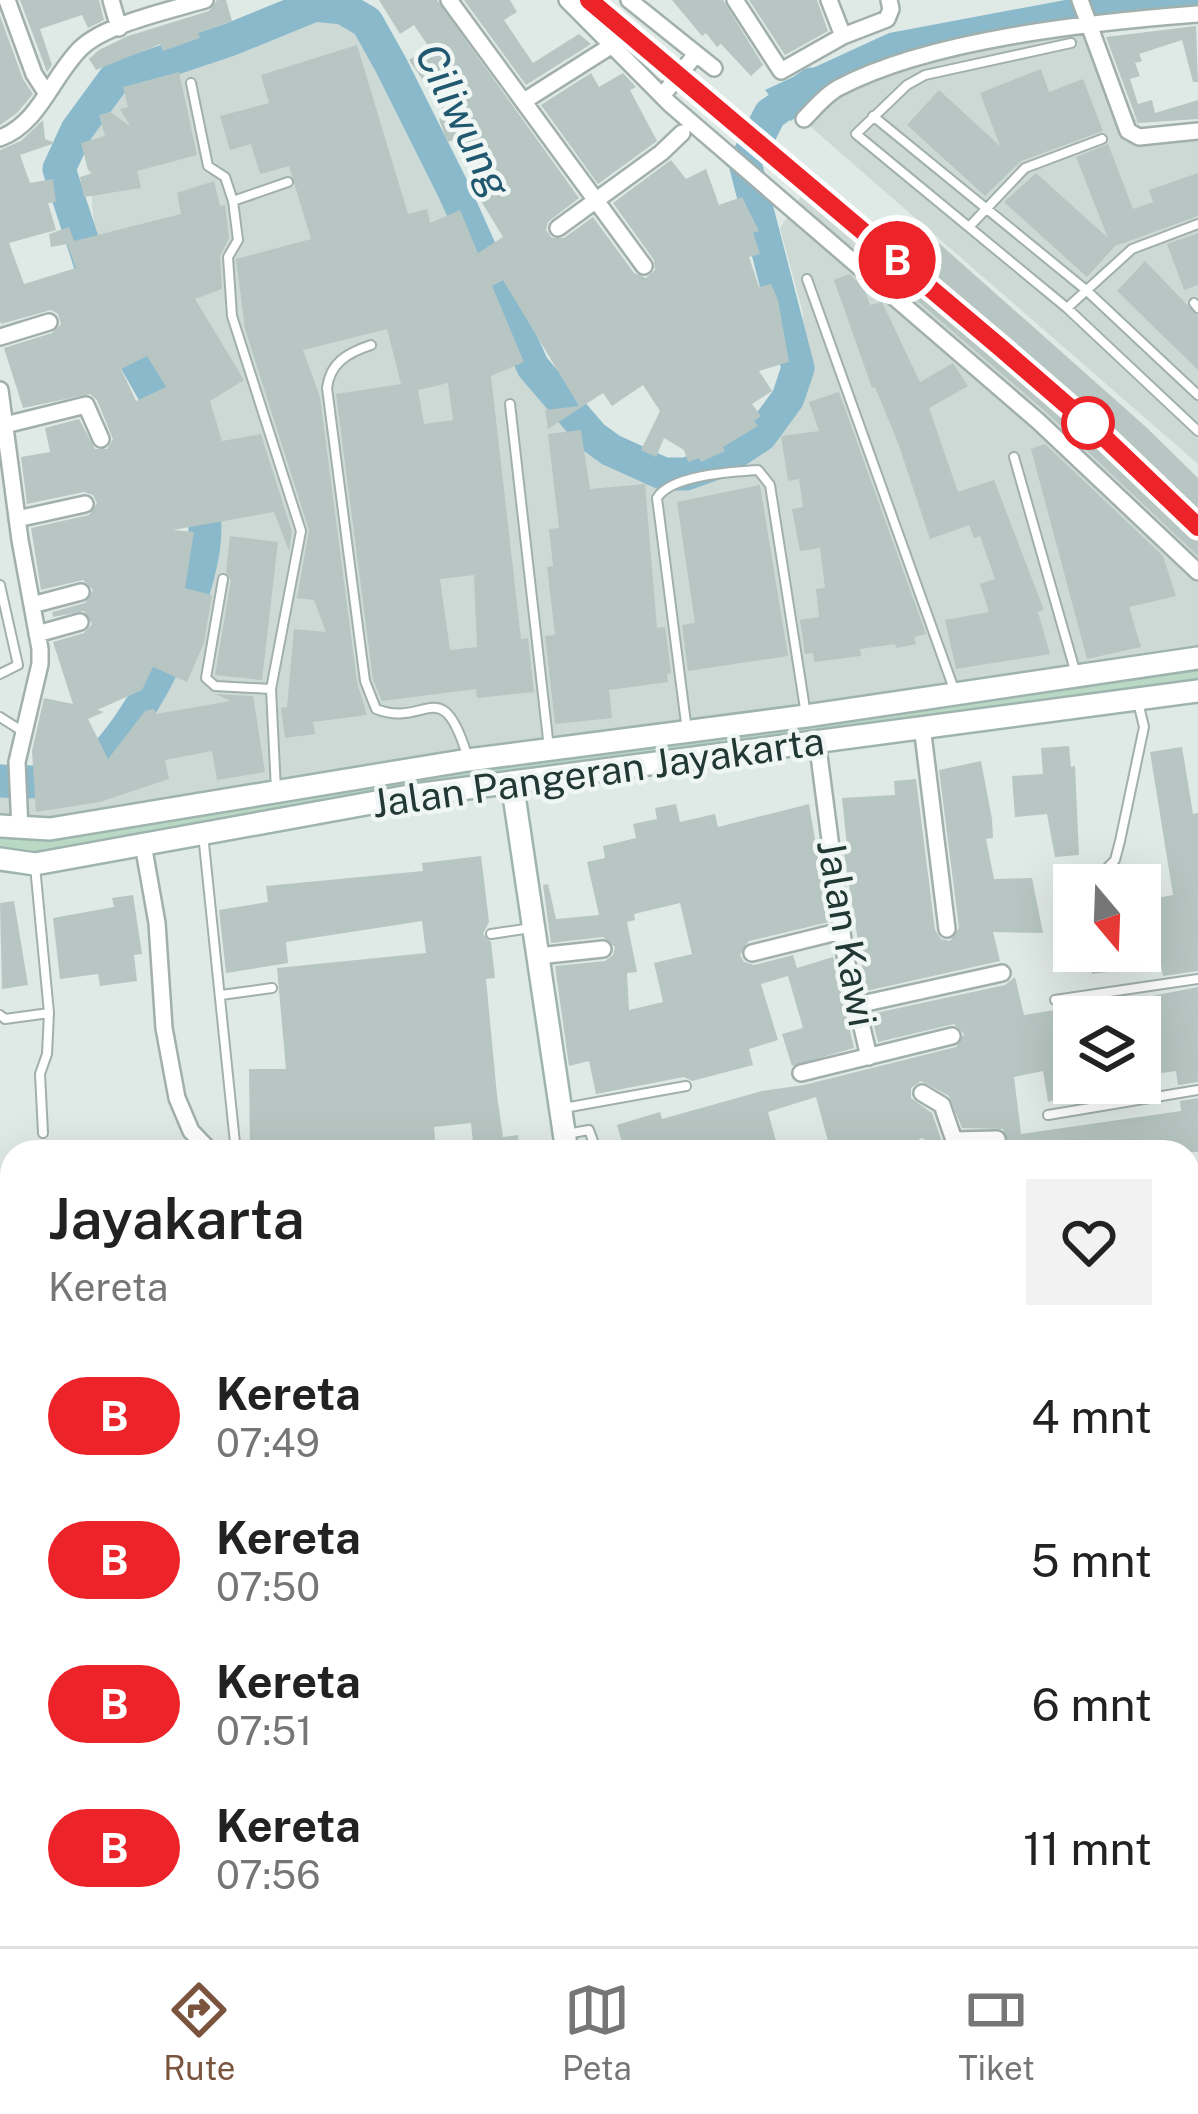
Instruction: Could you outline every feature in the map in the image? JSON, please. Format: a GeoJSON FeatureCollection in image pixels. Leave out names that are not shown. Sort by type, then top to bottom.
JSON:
{"type":"FeatureCollection","features":[{"type":"Feature","properties":{"kind":"main road","name":"Jalan Pangeran Jayakarta"},"geometry":{"type":"LineString","coordinates":[[10,827],[50,829],[469,760],[1198,658]]}},
{"type":"Feature","properties":{"kind":"main road","name":"Jalan Pangeran Jayakarta"},"geometry":{"type":"LineString","coordinates":[[0,859],[35,864],[512,782],[1198,691]]}},
{"type":"Feature","properties":{"kind":"main road"},"geometry":{"type":"LineString","coordinates":[[732,726],[724,738],[736,752]]}},
{"type":"Feature","properties":{"kind":"main road"},"geometry":{"type":"LineString","coordinates":[[678,759],[681,732]]}},
{"type":"Feature","properties":{"kind":"main road"},"geometry":{"type":"LineString","coordinates":[[512,782],[566,1140]]}},
{"type":"Feature","properties":{"kind":"street"},"geometry":{"type":"LineString","coordinates":[[8,0],[34,74],[46,94]]}},
{"type":"Feature","properties":{"kind":"street"},"geometry":{"type":"LineString","coordinates":[[111,0],[119,28]]}},
{"type":"Feature","properties":{"kind":"street"},"geometry":{"type":"LineString","coordinates":[[0,137],[24,125],[82,46],[119,28],[205,0]]}},
{"type":"Feature","properties":{"kind":"street"},"geometry":{"type":"LineString","coordinates":[[449,0],[644,266]]}},
{"type":"Feature","properties":{"kind":"street"},"geometry":{"type":"LineString","coordinates":[[567,0],[666,100],[1022,406],[1198,572]]}},
{"type":"Feature","properties":{"kind":"street"},"geometry":{"type":"LineString","coordinates":[[629,0],[714,68]]}},
{"type":"Feature","properties":{"kind":"street"},"geometry":{"type":"LineString","coordinates":[[735,0],[781,71],[843,36],[886,19],[889,0]]}},
{"type":"Feature","properties":{"kind":"street"},"geometry":{"type":"LineString","coordinates":[[829,0],[843,36]]}},
{"type":"Feature","properties":{"kind":"street"},"geometry":{"type":"LineString","coordinates":[[1080,0],[1128,131],[1138,137],[1198,130]]}},
{"type":"Feature","properties":{"kind":"street"},"geometry":{"type":"LineString","coordinates":[[804,119],[834,90],[919,55],[1089,24],[1198,14]]}},
{"type":"Feature","properties":{"kind":"street"},"geometry":{"type":"LineString","coordinates":[[524,101],[614,44]]}},
{"type":"Feature","properties":{"kind":"street"},"geometry":{"type":"LineString","coordinates":[[666,100],[696,55]]}},
{"type":"Feature","properties":{"kind":"street"},"geometry":{"type":"LineString","coordinates":[[558,228],[682,133]]}},
{"type":"Feature","properties":{"kind":"street"},"geometry":{"type":"LineString","coordinates":[[0,338],[49,322]]}},
{"type":"Feature","properties":{"kind":"street"},"geometry":{"type":"LineString","coordinates":[[0,390],[7,502],[17,520],[40,664],[17,762],[10,827]]}},
{"type":"Feature","properties":{"kind":"street"},"geometry":{"type":"LineString","coordinates":[[4,425],[86,405],[101,440]]}},
{"type":"Feature","properties":{"kind":"street"},"geometry":{"type":"LineString","coordinates":[[17,520],[85,504]]}},
{"type":"Feature","properties":{"kind":"street"},"geometry":{"type":"LineString","coordinates":[[32,605],[81,592]]}},
{"type":"Feature","properties":{"kind":"street"},"geometry":{"type":"LineString","coordinates":[[37,634],[80,622]]}},
{"type":"Feature","properties":{"kind":"street"},"geometry":{"type":"LineString","coordinates":[[922,726],[947,929]]}},
{"type":"Feature","properties":{"kind":"street","name":"Jalan Kawi"},"geometry":{"type":"LineString","coordinates":[[801,1073],[868,1057],[841,931],[817,740]]}},
{"type":"Feature","properties":{"kind":"street"},"geometry":{"type":"LineString","coordinates":[[143,844],[158,923],[164,1028],[177,1098],[190,1131],[199,1140]]}},
{"type":"Feature","properties":{"kind":"street"},"geometry":{"type":"LineString","coordinates":[[752,953],[841,931]]}},
{"type":"Feature","properties":{"kind":"street"},"geometry":{"type":"LineString","coordinates":[[538,956],[602,949]]}},
{"type":"Feature","properties":{"kind":"street"},"geometry":{"type":"LineString","coordinates":[[856,1005],[1002,973]]}},
{"type":"Feature","properties":{"kind":"street"},"geometry":{"type":"LineString","coordinates":[[868,1057],[952,1036]]}},
{"type":"Feature","properties":{"kind":"street"},"geometry":{"type":"LineString","coordinates":[[922,1093],[942,1105],[954,1140]]}},
{"type":"Feature","properties":{"kind":"lane"},"geometry":{"type":"LineString","coordinates":[[1071,43],[925,75],[907,85],[856,134],[1067,308],[1198,431]]}},
{"type":"Feature","properties":{"kind":"lane"},"geometry":{"type":"LineString","coordinates":[[190,83],[208,166],[225,177],[233,200],[238,240],[228,257],[232,316],[301,531],[271,689],[276,793]]}},
{"type":"Feature","properties":{"kind":"lane"},"geometry":{"type":"LineString","coordinates":[[873,116],[1086,290],[1198,395]]}},
{"type":"Feature","properties":{"kind":"lane"},"geometry":{"type":"LineString","coordinates":[[969,227],[1025,168],[1102,140]]}},
{"type":"Feature","properties":{"kind":"lane"},"geometry":{"type":"LineString","coordinates":[[233,200],[288,182]]}},
{"type":"Feature","properties":{"kind":"lane"},"geometry":{"type":"LineString","coordinates":[[1067,308],[1132,249],[1198,224]]}},
{"type":"Feature","properties":{"kind":"lane"},"geometry":{"type":"LineString","coordinates":[[808,279],[956,694]]}},
{"type":"Feature","properties":{"kind":"lane"},"geometry":{"type":"LineString","coordinates":[[371,345],[342,357],[328,373],[327,388],[365,681],[376,710],[427,708],[454,717],[469,760]]}},
{"type":"Feature","properties":{"kind":"lane"},"geometry":{"type":"LineString","coordinates":[[510,404],[550,748]]}},
{"type":"Feature","properties":{"kind":"lane"},"geometry":{"type":"LineString","coordinates":[[1014,457],[1077,676]]}},
{"type":"Feature","properties":{"kind":"lane"},"geometry":{"type":"LineString","coordinates":[[681,732],[657,498],[666,485],[724,473],[758,470],[770,485],[806,716]]}},
{"type":"Feature","properties":{"kind":"lane"},"geometry":{"type":"LineString","coordinates":[[224,579],[206,678],[215,686],[271,689]]}},
{"type":"Feature","properties":{"kind":"lane"},"geometry":{"type":"LineString","coordinates":[[0,585],[18,665],[0,674]]}},
{"type":"Feature","properties":{"kind":"lane"},"geometry":{"type":"LineString","coordinates":[[1111,864],[1144,728],[1137,699]]}},
{"type":"Feature","properties":{"kind":"lane"},"geometry":{"type":"LineString","coordinates":[[0,717],[23,732]]}},
{"type":"Feature","properties":{"kind":"lane"},"geometry":{"type":"LineString","coordinates":[[202,834],[236,1140]]}},
{"type":"Feature","properties":{"kind":"lane"},"geometry":{"type":"LineString","coordinates":[[35,864],[49,1013],[47,1054],[40,1074],[44,1133]]}},
{"type":"Feature","properties":{"kind":"lane"},"geometry":{"type":"LineString","coordinates":[[491,934],[534,927]]}},
{"type":"Feature","properties":{"kind":"lane"},"geometry":{"type":"LineString","coordinates":[[1084,996],[1198,980]]}},
{"type":"Feature","properties":{"kind":"lane"},"geometry":{"type":"LineString","coordinates":[[221,995],[272,988]]}},
{"type":"Feature","properties":{"kind":"lane"},"geometry":{"type":"LineString","coordinates":[[0,1015],[5,1019],[49,1013]]}},
{"type":"Feature","properties":{"kind":"lane"},"geometry":{"type":"LineString","coordinates":[[561,1108],[686,1086]]}},
{"type":"Feature","properties":{"kind":"lane"},"geometry":{"type":"LineString","coordinates":[[1048,1115],[1198,1090]]}},
{"type":"Feature","properties":{"kind":"lane"},"geometry":{"type":"LineString","coordinates":[[571,1140],[589,1130],[593,1140]]}},
{"type":"Feature","properties":{"kind":"shaded area"},"geometry":{"type":"Polygon","coordinates":[[[301,0],[325,0],[378,46],[550,407],[655,473],[722,451],[798,391],[803,313],[780,228],[814,177],[1198,526],[1198,658],[0,826],[0,764],[46,772],[124,724],[164,659],[224,486],[116,300],[94,224],[83,102],[130,54],[301,0]]]}},
{"type":"Feature","properties":{"kind":"shaded area"},"geometry":{"type":"Polygon","coordinates":[[[1082,17],[1148,142],[1198,135],[1198,464],[797,115],[879,61],[1082,17]]]}},
{"type":"Feature","properties":{"kind":"green space"},"geometry":{"type":"Polygon","coordinates":[[[1198,658],[1198,690],[0,859],[0,826],[1198,658]]]}},
{"type":"Feature","properties":{"kind":"water"},"geometry":{"type":"Polygon","coordinates":[[[1065,0],[1198,0],[1198,9],[1092,20],[833,85],[791,121],[765,90],[889,33],[1065,0]]]}},
{"type":"Feature","properties":{"kind":"building"},"geometry":{"type":"Polygon","coordinates":[[[20,0],[99,0],[104,20],[88,28],[82,15],[40,29],[52,65],[47,72],[20,0]]]}},
{"type":"Feature","properties":{"kind":"building"},"geometry":{"type":"Polygon","coordinates":[[[217,0],[226,0],[232,21],[198,33],[200,38],[163,51],[160,44],[96,70],[89,59],[128,36],[209,11],[217,0]]]}},
{"type":"Feature","properties":{"kind":"building"},"geometry":{"type":"Polygon","coordinates":[[[379,0],[437,0],[579,198],[548,222],[546,230],[552,238],[564,238],[593,217],[634,273],[646,278],[655,270],[654,260],[613,203],[671,160],[686,179],[706,169],[719,205],[742,197],[759,231],[753,233],[760,254],[749,257],[759,287],[771,284],[778,300],[789,362],[759,371],[772,391],[752,404],[761,416],[754,421],[758,426],[723,447],[725,451],[701,462],[699,458],[688,462],[684,450],[664,438],[656,457],[641,450],[660,411],[643,385],[612,406],[603,393],[548,429],[545,410],[579,406],[503,280],[492,286],[524,362],[491,376],[521,639],[528,638],[534,692],[477,698],[476,689],[382,701],[373,679],[336,394],[401,384],[387,329],[303,350],[320,397],[357,682],[367,715],[313,722],[315,734],[285,738],[281,708],[287,707],[294,629],[326,632],[314,600],[297,598],[309,530],[245,329],[236,259],[311,239],[289,166],[260,174],[251,144],[230,150],[220,116],[269,103],[261,75],[357,45],[408,214],[427,209],[430,223],[460,210],[478,253],[503,237],[472,186],[497,171],[481,147],[466,157],[454,140],[447,142],[439,119],[448,116],[409,60],[429,47],[414,25],[400,34],[379,0]],[[448,383],[418,390],[424,424],[453,420],[448,383]],[[474,575],[440,579],[450,650],[477,647],[474,575]]]}},
{"type":"Feature","properties":{"kind":"building"},"geometry":{"type":"Polygon","coordinates":[[[464,0],[510,0],[517,12],[504,20],[533,63],[579,34],[591,44],[526,85],[464,0]]]}},
{"type":"Feature","properties":{"kind":"building"},"geometry":{"type":"Polygon","coordinates":[[[672,0],[723,0],[763,65],[751,76],[721,44],[717,47],[706,33],[702,36],[672,0]]]}},
{"type":"Feature","properties":{"kind":"building"},"geometry":{"type":"Polygon","coordinates":[[[749,0],[817,0],[828,31],[785,55],[749,0]]]}},
{"type":"Feature","properties":{"kind":"building"},"geometry":{"type":"Polygon","coordinates":[[[0,16],[33,94],[0,125],[0,16]]]}},
{"type":"Feature","properties":{"kind":"building"},"geometry":{"type":"Polygon","coordinates":[[[1196,26],[1198,82],[1193,82],[1182,40],[1139,54],[1142,61],[1135,63],[1140,76],[1130,79],[1138,104],[1152,100],[1155,113],[1198,100],[1198,119],[1138,123],[1106,37],[1196,26]]]}},
{"type":"Feature","properties":{"kind":"building"},"geometry":{"type":"Polygon","coordinates":[[[1041,69],[1049,92],[1083,79],[1103,131],[1021,161],[985,196],[907,125],[939,90],[1000,146],[980,93],[1041,69]]]}},
{"type":"Feature","properties":{"kind":"building"},"geometry":{"type":"Polygon","coordinates":[[[179,72],[197,155],[137,171],[141,188],[84,197],[80,177],[93,173],[81,143],[105,136],[99,115],[110,112],[130,126],[120,109],[128,107],[123,87],[179,72]]]}},
{"type":"Feature","properties":{"kind":"building"},"geometry":{"type":"Polygon","coordinates":[[[591,73],[599,87],[623,73],[636,87],[630,90],[657,141],[598,184],[541,105],[591,73]]]}},
{"type":"Feature","properties":{"kind":"building"},"geometry":{"type":"Polygon","coordinates":[[[43,120],[45,139],[55,143],[20,155],[30,183],[53,179],[56,202],[48,203],[56,230],[9,243],[24,284],[76,268],[67,244],[51,247],[49,234],[69,227],[74,241],[181,214],[177,193],[214,181],[220,206],[225,205],[229,238],[220,256],[222,289],[195,299],[244,380],[210,401],[222,441],[261,434],[292,532],[289,551],[274,512],[173,530],[194,532],[185,588],[212,595],[204,643],[187,682],[153,667],[142,690],[97,710],[104,712],[88,719],[108,759],[145,711],[154,709],[156,714],[231,701],[215,694],[253,696],[265,772],[217,780],[212,751],[165,760],[169,779],[100,802],[36,812],[32,751],[44,698],[73,704],[53,642],[84,633],[92,624],[84,611],[53,617],[52,612],[85,603],[93,590],[83,580],[41,590],[31,528],[89,515],[97,503],[84,492],[27,504],[21,457],[50,452],[45,428],[79,419],[95,449],[107,449],[113,439],[90,394],[23,408],[4,348],[52,333],[61,324],[51,310],[0,321],[0,150],[21,141],[43,120]],[[147,356],[121,369],[136,401],[166,387],[147,356]]]}},
{"type":"Feature","properties":{"kind":"building"},"geometry":{"type":"Polygon","coordinates":[[[1108,144],[1133,209],[1153,202],[1149,190],[1198,173],[1198,216],[1115,246],[1087,277],[1004,202],[1036,173],[1108,238],[1076,157],[1108,144]]]}},
{"type":"Feature","properties":{"kind":"building"},"geometry":{"type":"Polygon","coordinates":[[[914,221],[1198,478],[1198,556],[1046,412],[876,265],[914,221]]]}},
{"type":"Feature","properties":{"kind":"building"},"geometry":{"type":"Polygon","coordinates":[[[1198,233],[1198,285],[1184,290],[1167,244],[1198,233]]]}},
{"type":"Feature","properties":{"kind":"building"},"geometry":{"type":"Polygon","coordinates":[[[1145,261],[1198,316],[1198,370],[1117,291],[1145,261]]]}},
{"type":"Feature","properties":{"kind":"building"},"geometry":{"type":"Polygon","coordinates":[[[849,274],[864,287],[870,305],[882,302],[920,382],[953,363],[968,386],[929,408],[958,492],[994,480],[1044,610],[1038,612],[1050,654],[956,669],[945,620],[989,612],[980,584],[995,579],[980,536],[974,538],[969,525],[930,539],[834,280],[849,274]]]}},
{"type":"Feature","properties":{"kind":"building"},"geometry":{"type":"Polygon","coordinates":[[[839,392],[926,634],[914,637],[916,644],[860,649],[861,656],[814,662],[813,653],[805,654],[800,620],[819,617],[816,589],[825,588],[820,548],[800,551],[792,509],[803,507],[799,479],[788,481],[781,436],[819,431],[809,402],[839,392]]]}},
{"type":"Feature","properties":{"kind":"building"},"geometry":{"type":"Polygon","coordinates":[[[581,430],[590,489],[645,484],[657,628],[665,627],[671,673],[668,682],[609,690],[612,718],[555,724],[545,636],[555,635],[547,567],[553,566],[549,529],[559,528],[548,434],[581,430]]]}},
{"type":"Feature","properties":{"kind":"building"},"geometry":{"type":"Polygon","coordinates":[[[1045,444],[1163,556],[1176,596],[1129,607],[1141,647],[1087,659],[1031,449],[1045,444]]]}},
{"type":"Feature","properties":{"kind":"building"},"geometry":{"type":"Polygon","coordinates":[[[760,485],[788,656],[688,671],[682,625],[695,623],[677,502],[760,485]]]}},
{"type":"Feature","properties":{"kind":"building"},"geometry":{"type":"Polygon","coordinates":[[[230,536],[278,542],[262,680],[215,675],[231,580],[226,572],[230,536]]]}},
{"type":"Feature","properties":{"kind":"building"},"geometry":{"type":"Polygon","coordinates":[[[1069,746],[1071,767],[1075,766],[1079,855],[1055,857],[1047,814],[1015,817],[1012,776],[1043,774],[1041,748],[1069,746]]]}},
{"type":"Feature","properties":{"kind":"building"},"geometry":{"type":"Polygon","coordinates":[[[1182,747],[1193,814],[1198,813],[1198,971],[1163,976],[1161,897],[1173,895],[1150,752],[1182,747]]]}},
{"type":"Feature","properties":{"kind":"building"},"geometry":{"type":"Polygon","coordinates":[[[981,761],[992,819],[993,838],[986,839],[994,879],[1032,878],[1043,933],[993,932],[1000,961],[866,991],[843,847],[847,846],[842,798],[895,795],[894,781],[916,779],[935,930],[941,939],[950,941],[959,928],[939,770],[981,761]]]}},
{"type":"Feature","properties":{"kind":"building"},"geometry":{"type":"Polygon","coordinates":[[[676,804],[680,822],[715,814],[718,827],[809,804],[829,922],[749,941],[740,955],[754,965],[793,955],[797,968],[833,957],[854,1048],[792,1066],[782,1034],[803,1028],[788,976],[761,984],[778,1040],[749,1049],[753,1065],[692,1081],[684,1077],[596,1094],[589,1061],[569,1066],[555,966],[605,961],[615,947],[603,937],[551,943],[543,885],[548,884],[556,919],[599,915],[587,862],[605,858],[603,846],[636,838],[633,824],[657,819],[655,808],[676,804]],[[680,903],[634,914],[635,920],[627,922],[637,972],[627,973],[629,1010],[663,1002],[654,963],[692,954],[680,903]]]}},
{"type":"Feature","properties":{"kind":"building"},"geometry":{"type":"Polygon","coordinates":[[[481,856],[489,922],[483,934],[491,942],[495,978],[486,979],[497,1095],[503,1137],[518,1135],[519,1140],[473,1140],[471,1123],[434,1127],[435,1140],[250,1140],[249,1069],[286,1069],[277,968],[426,953],[422,921],[286,942],[288,963],[226,973],[219,910],[268,902],[266,886],[423,871],[422,863],[481,856]]]}},
{"type":"Feature","properties":{"kind":"building"},"geometry":{"type":"Polygon","coordinates":[[[133,895],[142,954],[134,955],[137,981],[100,986],[98,974],[60,979],[53,918],[114,907],[112,898],[133,895]]]}},
{"type":"Feature","properties":{"kind":"building"},"geometry":{"type":"Polygon","coordinates":[[[14,901],[28,985],[2,989],[0,903],[14,901]]]}},
{"type":"Feature","properties":{"kind":"building"},"geometry":{"type":"Polygon","coordinates":[[[1015,977],[1024,1015],[1053,1010],[1053,1100],[1048,1102],[1043,1071],[1014,1077],[1021,1134],[1181,1111],[1180,1101],[1198,1098],[1198,1140],[1007,1140],[1003,1129],[962,1128],[949,1096],[921,1081],[911,1088],[911,1098],[932,1113],[941,1140],[828,1140],[816,1097],[768,1112],[776,1140],[621,1140],[617,1125],[660,1112],[662,1119],[956,1047],[964,1034],[954,1024],[878,1042],[871,1014],[1005,985],[1015,977]]]}},
{"type":"Feature","properties":{"kind":"building"},"geometry":{"type":"Polygon","coordinates":[[[1198,987],[1198,1082],[1178,1085],[1176,1071],[1161,1073],[1161,996],[1152,996],[1198,987]]]}},
{"type":"Feature","properties":{"kind":"waterway","name":"Ciliwung"},"geometry":{"type":"LineString","coordinates":[[95,279],[59,169],[77,130],[115,78],[315,5],[343,8],[367,22],[391,65],[533,367],[593,437],[611,450],[664,474],[686,474],[722,461],[761,435],[788,398],[798,368],[745,163],[770,114],[812,84]]}},
{"type":"Feature","properties":{"kind":"waterway","name":"Ciliwung"},"geometry":{"type":"LineString","coordinates":[[116,326],[176,432]]}},
{"type":"Feature","properties":{"kind":"waterway","name":"Ciliwung"},"geometry":{"type":"LineString","coordinates":[[0,781],[47,781],[81,773],[111,748],[131,721],[170,651],[198,577],[204,517],[192,481]]}},
{"type":"Feature","properties":{"kind":"railway"},"geometry":{"type":"LineString","coordinates":[[590,0],[1001,348],[1198,527]]}},
{"type":"Feature","properties":{"kind":"train","name":"B"},"geometry":{"type":"LineString","coordinates":[[589,0],[1001,348],[1198,527]]}}]}
